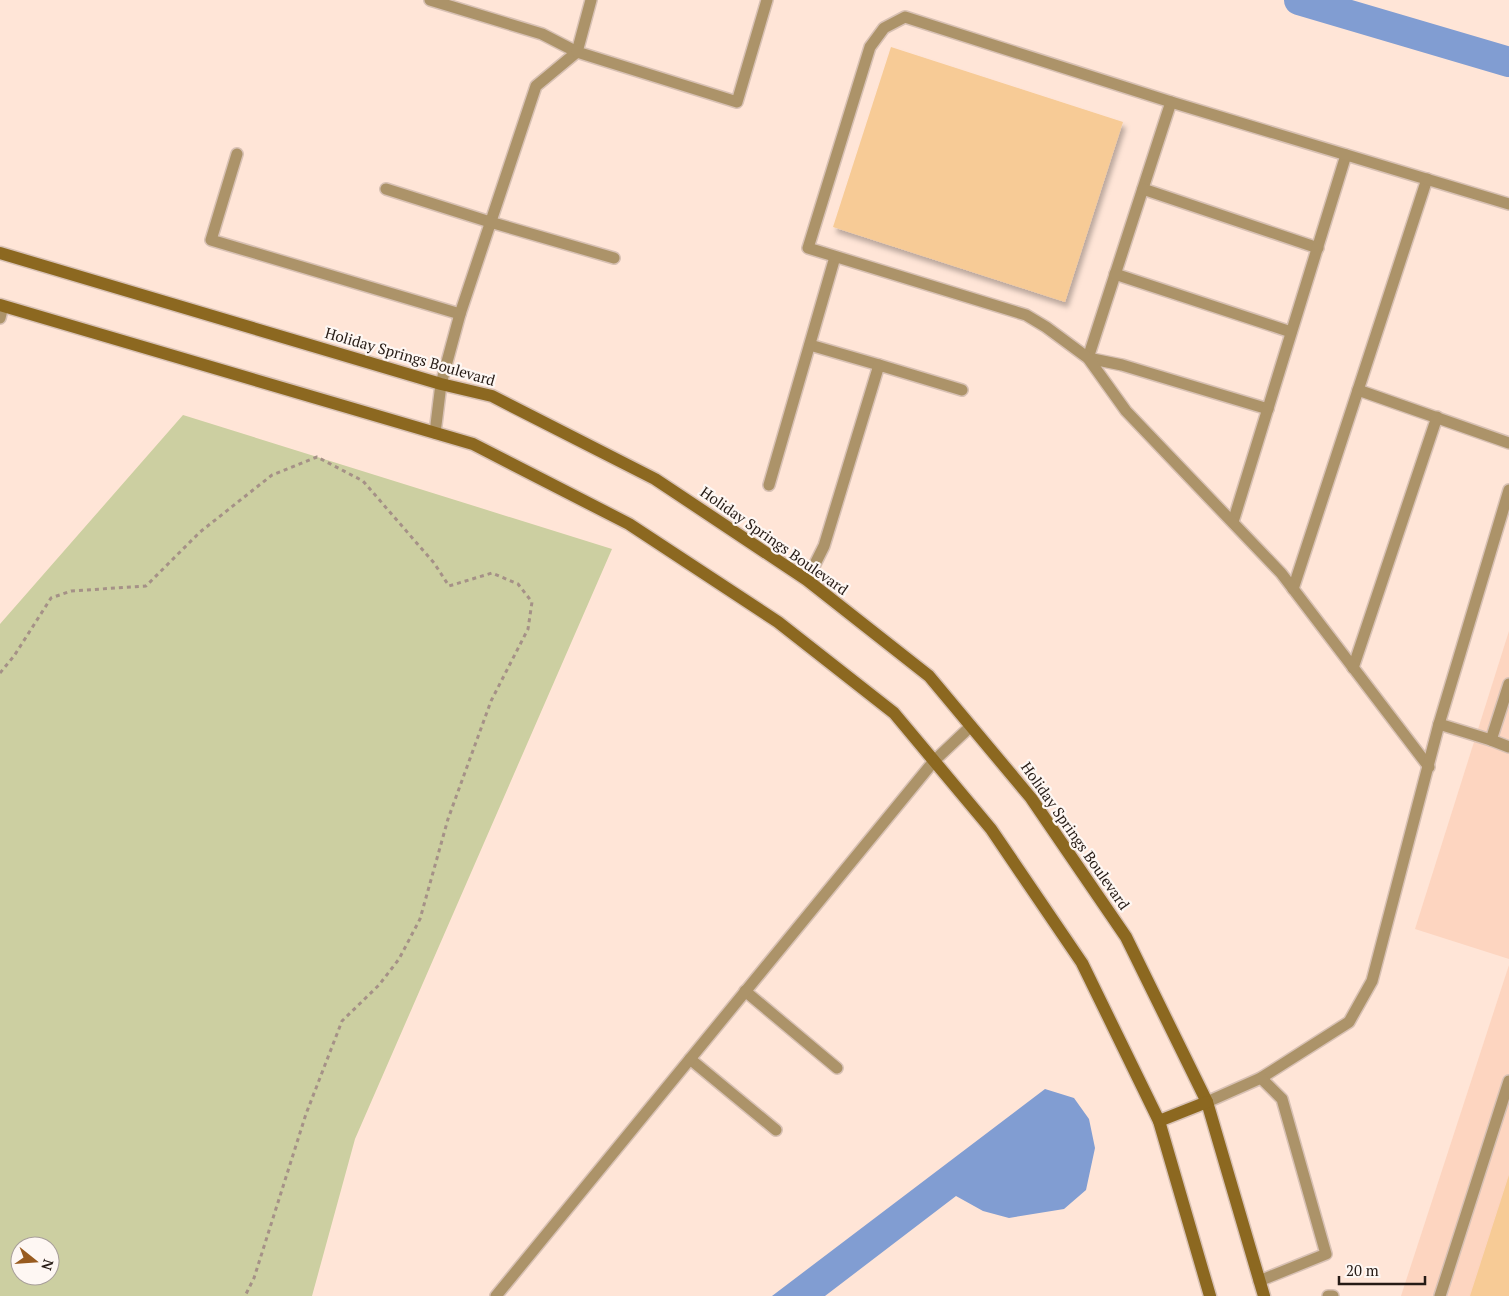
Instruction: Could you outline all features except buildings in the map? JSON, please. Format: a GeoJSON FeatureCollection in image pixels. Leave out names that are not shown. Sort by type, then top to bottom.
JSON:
{"type":"FeatureCollection","features":[{"type":"Feature","properties":{"kind":"street","name":"Holiday Springs Boulevard"},"geometry":{"type":"LineString","coordinates":[[0,253],[441,384],[492,396],[655,479],[808,580],[929,676],[1031,798],[1126,937],[1207,1102],[1264,1296]]}},
{"type":"Feature","properties":{"kind":"street"},"geometry":{"type":"LineString","coordinates":[[1,310],[473,444],[629,524],[778,622],[894,713],[991,829],[1082,963],[1159,1121],[1210,1296]]}},
{"type":"Feature","properties":{"kind":"street"},"geometry":{"type":"LineString","coordinates":[[1159,1121],[1207,1102]]}},
{"type":"Feature","properties":{"kind":"lane"},"geometry":{"type":"LineString","coordinates":[[430,0],[542,34],[577,52],[737,102],[767,0]]}},
{"type":"Feature","properties":{"kind":"lane"},"geometry":{"type":"LineString","coordinates":[[435,433],[441,384],[460,314],[536,86],[577,52],[591,0]]}},
{"type":"Feature","properties":{"kind":"lane"},"geometry":{"type":"LineString","coordinates":[[1429,767],[1281,573],[1126,411],[1088,358],[1046,327],[1026,315],[808,248],[870,47],[884,28],[905,17],[1171,102],[1509,204]]}},
{"type":"Feature","properties":{"kind":"lane"},"geometry":{"type":"LineString","coordinates":[[1088,358],[1171,102]]}},
{"type":"Feature","properties":{"kind":"lane"},"geometry":{"type":"LineString","coordinates":[[237,154],[211,240],[460,314]]}},
{"type":"Feature","properties":{"kind":"lane"},"geometry":{"type":"LineString","coordinates":[[1233,522],[1346,155]]}},
{"type":"Feature","properties":{"kind":"lane"},"geometry":{"type":"LineString","coordinates":[[1293,589],[1427,179]]}},
{"type":"Feature","properties":{"kind":"lane"},"geometry":{"type":"LineString","coordinates":[[386,189],[614,258]]}},
{"type":"Feature","properties":{"kind":"lane"},"geometry":{"type":"LineString","coordinates":[[1143,189],[1318,248]]}},
{"type":"Feature","properties":{"kind":"lane"},"geometry":{"type":"LineString","coordinates":[[769,484],[835,257]]}},
{"type":"Feature","properties":{"kind":"lane"},"geometry":{"type":"LineString","coordinates":[[1115,274],[1292,332]]}},
{"type":"Feature","properties":{"kind":"lane"},"geometry":{"type":"LineString","coordinates":[[810,345],[962,390]]}},
{"type":"Feature","properties":{"kind":"lane"},"geometry":{"type":"LineString","coordinates":[[1088,358],[1122,365],[1268,409]]}},
{"type":"Feature","properties":{"kind":"lane"},"geometry":{"type":"LineString","coordinates":[[808,580],[824,546],[879,365]]}},
{"type":"Feature","properties":{"kind":"lane"},"geometry":{"type":"LineString","coordinates":[[1358,390],[1509,443]]}},
{"type":"Feature","properties":{"kind":"lane"},"geometry":{"type":"LineString","coordinates":[[1352,668],[1437,417]]}},
{"type":"Feature","properties":{"kind":"lane"},"geometry":{"type":"LineString","coordinates":[[1207,1102],[1261,1078],[1348,1022],[1372,981],[1439,724],[1509,490]]}},
{"type":"Feature","properties":{"kind":"lane"},"geometry":{"type":"LineString","coordinates":[[1491,740],[1509,684]]}},
{"type":"Feature","properties":{"kind":"lane"},"geometry":{"type":"LineString","coordinates":[[1439,724],[1509,747]]}},
{"type":"Feature","properties":{"kind":"lane"},"geometry":{"type":"LineString","coordinates":[[496,1296],[934,761],[971,726]]}},
{"type":"Feature","properties":{"kind":"lane"},"geometry":{"type":"LineString","coordinates":[[745,991],[837,1068]]}},
{"type":"Feature","properties":{"kind":"lane"},"geometry":{"type":"LineString","coordinates":[[690,1059],[776,1130]]}},
{"type":"Feature","properties":{"kind":"lane"},"geometry":{"type":"LineString","coordinates":[[1260,1281],[1326,1254],[1282,1099],[1261,1078]]}},
{"type":"Feature","properties":{"kind":"lane"},"geometry":{"type":"LineString","coordinates":[[1440,1296],[1509,1081]]}},
{"type":"Feature","properties":{"kind":"lane"},"geometry":{"type":"LineString","coordinates":[[1328,1296],[1333,1296]]}},
{"type":"Feature","properties":{"kind":"path"},"geometry":{"type":"LineString","coordinates":[[0,673],[14,656],[51,598],[71,591],[146,586],[200,532],[272,474],[317,457],[363,481],[434,563],[449,586],[492,573],[518,584],[532,602],[528,629],[491,700],[448,819],[420,919],[399,959],[380,985],[342,1021],[306,1114],[254,1278],[245,1296]]}},
{"type":"Feature","properties":{"kind":"shaded area"},"geometry":{"type":"Polygon","coordinates":[[[1509,631],[1509,959],[1415,929],[1509,631]]]}},
{"type":"Feature","properties":{"kind":"shaded area"},"geometry":{"type":"Polygon","coordinates":[[[1509,965],[1509,1296],[1401,1296],[1509,965]]]}},
{"type":"Feature","properties":{"kind":"green space"},"geometry":{"type":"Polygon","coordinates":[[[183,415],[612,549],[355,1139],[312,1296],[0,1296],[0,624],[183,415]]]}},
{"type":"Feature","properties":{"kind":"water"},"geometry":{"type":"Polygon","coordinates":[[[1045,1089],[1074,1098],[1089,1119],[1095,1148],[1086,1190],[1064,1209],[1009,1218],[983,1211],[956,1196],[825,1296],[772,1296],[1045,1089]]]}},
{"type":"Feature","properties":{"kind":"waterway"},"geometry":{"type":"LineString","coordinates":[[1299,0],[1509,62]]}}]}
